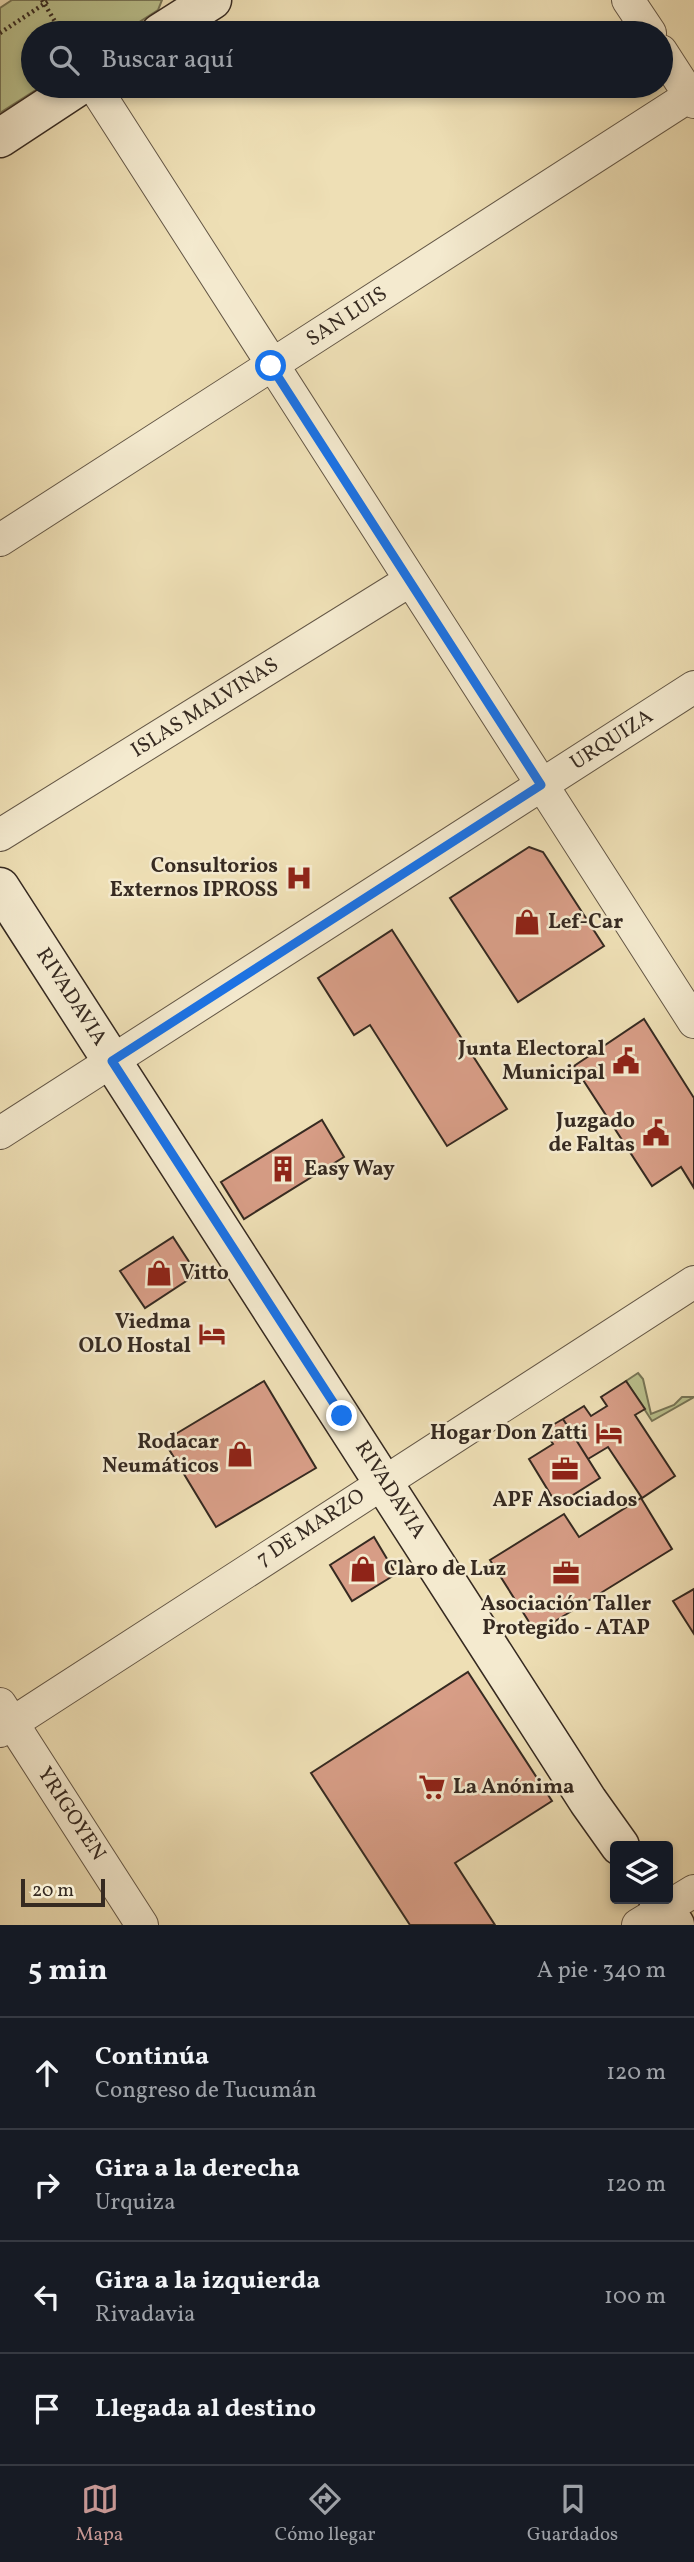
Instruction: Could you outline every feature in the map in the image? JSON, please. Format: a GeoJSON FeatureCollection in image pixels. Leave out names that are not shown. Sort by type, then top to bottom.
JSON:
{"type":"FeatureCollection","features":[{"type":"Feature","properties":{"kind":"main road"},"geometry":{"type":"LineString","coordinates":[[176,21],[198,4]]}},
{"type":"Feature","properties":{"kind":"main road"},"geometry":{"type":"LineString","coordinates":[[0,138],[61,98]]}},
{"type":"Feature","properties":{"kind":"main road","name":"RIVADAVIA"},"geometry":{"type":"LineString","coordinates":[[0,887],[588,1801],[616,1841]]}},
{"type":"Feature","properties":{"kind":"street"},"geometry":{"type":"LineString","coordinates":[[628,0],[642,21]]}},
{"type":"Feature","properties":{"kind":"street"},"geometry":{"type":"LineString","coordinates":[[673,68],[693,97]]}},
{"type":"Feature","properties":{"kind":"street","name":"SAN LUIS"},"geometry":{"type":"LineString","coordinates":[[0,540],[693,97]]}},
{"type":"Feature","properties":{"kind":"street"},"geometry":{"type":"LineString","coordinates":[[102,98],[694,1022]]}},
{"type":"Feature","properties":{"kind":"street","name":"ISLAS MALVINAS"},"geometry":{"type":"LineString","coordinates":[[0,835],[409,581]]}},
{"type":"Feature","properties":{"kind":"street","name":"URQUIZA"},"geometry":{"type":"LineString","coordinates":[[0,1133],[694,687]]}},
{"type":"Feature","properties":{"kind":"street","name":"7 DE MARZO"},"geometry":{"type":"LineString","coordinates":[[4,1719],[694,1282]]}},
{"type":"Feature","properties":{"kind":"street","name":"YRIGOYEN"},"geometry":{"type":"LineString","coordinates":[[4,1719],[142,1925]]}},
{"type":"Feature","properties":{"kind":"path"},"geometry":{"type":"LineString","coordinates":[[0,33],[43,2],[50,0]]}},
{"type":"Feature","properties":{"kind":"path"},"geometry":{"type":"LineString","coordinates":[[43,2],[55,21]]}},
{"type":"Feature","properties":{"kind":"green space"},"geometry":{"type":"Polygon","coordinates":[[[12,0],[162,0],[158,10],[141,21],[21,21],[21,98],[23,98],[0,113],[0,8],[12,0]]]}},
{"type":"Feature","properties":{"kind":"green space"},"geometry":{"type":"Polygon","coordinates":[[[638,1373],[643,1379],[651,1414],[674,1405],[682,1397],[694,1397],[652,1421],[626,1381],[638,1373]]]}},
{"type":"Feature","properties":{"kind":"building","name":"Lef-Car"},"geometry":{"type":"Polygon","coordinates":[[[529,847],[543,852],[604,946],[518,1002],[450,898],[529,847]]]}},
{"type":"Feature","properties":{"kind":"building"},"geometry":{"type":"Polygon","coordinates":[[[392,930],[507,1109],[447,1146],[370,1025],[354,1035],[318,978],[392,930]]]}},
{"type":"Feature","properties":{"kind":"building","name":"Juzgado de Faltas"},"geometry":{"type":"Polygon","coordinates":[[[644,1019],[694,1098],[694,1188],[681,1167],[652,1186],[574,1066],[644,1019]]]}},
{"type":"Feature","properties":{"kind":"building","name":"Easy Way"},"geometry":{"type":"Polygon","coordinates":[[[322,1120],[344,1157],[244,1219],[221,1182],[322,1120]]]}},
{"type":"Feature","properties":{"kind":"building","name":"Vitto"},"geometry":{"type":"Polygon","coordinates":[[[173,1237],[197,1274],[145,1308],[120,1271],[173,1237]]]}},
{"type":"Feature","properties":{"kind":"building","name":"Rodacar Neumáticos"},"geometry":{"type":"Polygon","coordinates":[[[264,1381],[316,1468],[216,1527],[164,1441],[264,1381]]]}},
{"type":"Feature","properties":{"kind":"building","name":"Hogar Don Zatti"},"geometry":{"type":"Polygon","coordinates":[[[626,1381],[645,1409],[635,1415],[675,1476],[642,1498],[608,1447],[588,1459],[563,1419],[584,1406],[591,1416],[607,1406],[601,1397],[626,1381]]]}},
{"type":"Feature","properties":{"kind":"building","name":"APF Asociados"},"geometry":{"type":"Polygon","coordinates":[[[563,1419],[600,1478],[557,1505],[529,1459],[553,1444],[544,1430],[563,1419]]]}},
{"type":"Feature","properties":{"kind":"building","name":"Asociación Taller Protegido - ATAP"},"geometry":{"type":"Polygon","coordinates":[[[641,1498],[672,1549],[536,1633],[490,1560],[564,1514],[579,1537],[641,1498]]]}},
{"type":"Feature","properties":{"kind":"building","name":"Claro de Luz"},"geometry":{"type":"Polygon","coordinates":[[[374,1537],[396,1574],[352,1601],[330,1565],[374,1537]]]}},
{"type":"Feature","properties":{"kind":"building"},"geometry":{"type":"Polygon","coordinates":[[[694,1589],[694,1634],[673,1601],[694,1589]]]}},
{"type":"Feature","properties":{"kind":"building","name":"La Anónima"},"geometry":{"type":"Polygon","coordinates":[[[468,1672],[552,1801],[455,1863],[495,1925],[410,1925],[311,1773],[468,1672]]]}},
{"type":"Feature","properties":{"kind":"place","name":"Consultorios Externos IPROSS"},"geometry":{"type":"Point","coordinates":[299,878]}},
{"type":"Feature","properties":{"kind":"place","name":"Lef-Car"},"geometry":{"type":"Point","coordinates":[527,922]}},
{"type":"Feature","properties":{"kind":"place","name":"Junta Electoral Municipal"},"geometry":{"type":"Point","coordinates":[626,1061]}},
{"type":"Feature","properties":{"kind":"place","name":"Juzgado de Faltas"},"geometry":{"type":"Point","coordinates":[656,1133]}},
{"type":"Feature","properties":{"kind":"place","name":"Easy Way"},"geometry":{"type":"Point","coordinates":[283,1169]}},
{"type":"Feature","properties":{"kind":"place","name":"Vitto"},"geometry":{"type":"Point","coordinates":[159,1273]}},
{"type":"Feature","properties":{"kind":"place","name":"Viedma OLO Hostal"},"geometry":{"type":"Point","coordinates":[212,1334]}},
{"type":"Feature","properties":{"kind":"place","name":"Hogar Don Zatti"},"geometry":{"type":"Point","coordinates":[609,1433]}},
{"type":"Feature","properties":{"kind":"place","name":"Rodacar Neumáticos"},"geometry":{"type":"Point","coordinates":[240,1454]}},
{"type":"Feature","properties":{"kind":"place","name":"APF Asociados"},"geometry":{"type":"Point","coordinates":[565,1469]}},
{"type":"Feature","properties":{"kind":"place","name":"Claro de Luz"},"geometry":{"type":"Point","coordinates":[363,1569]}},
{"type":"Feature","properties":{"kind":"place","name":"Asociación Taller Protegido - ATAP"},"geometry":{"type":"Point","coordinates":[566,1573]}},
{"type":"Feature","properties":{"kind":"place","name":"La Anónima"},"geometry":{"type":"Point","coordinates":[432,1787]}},
{"type":"Feature","properties":{"kind":"route"},"geometry":{"type":"LineString","coordinates":[[271,366],[541,785],[112,1061],[342,1416]]}}]}
